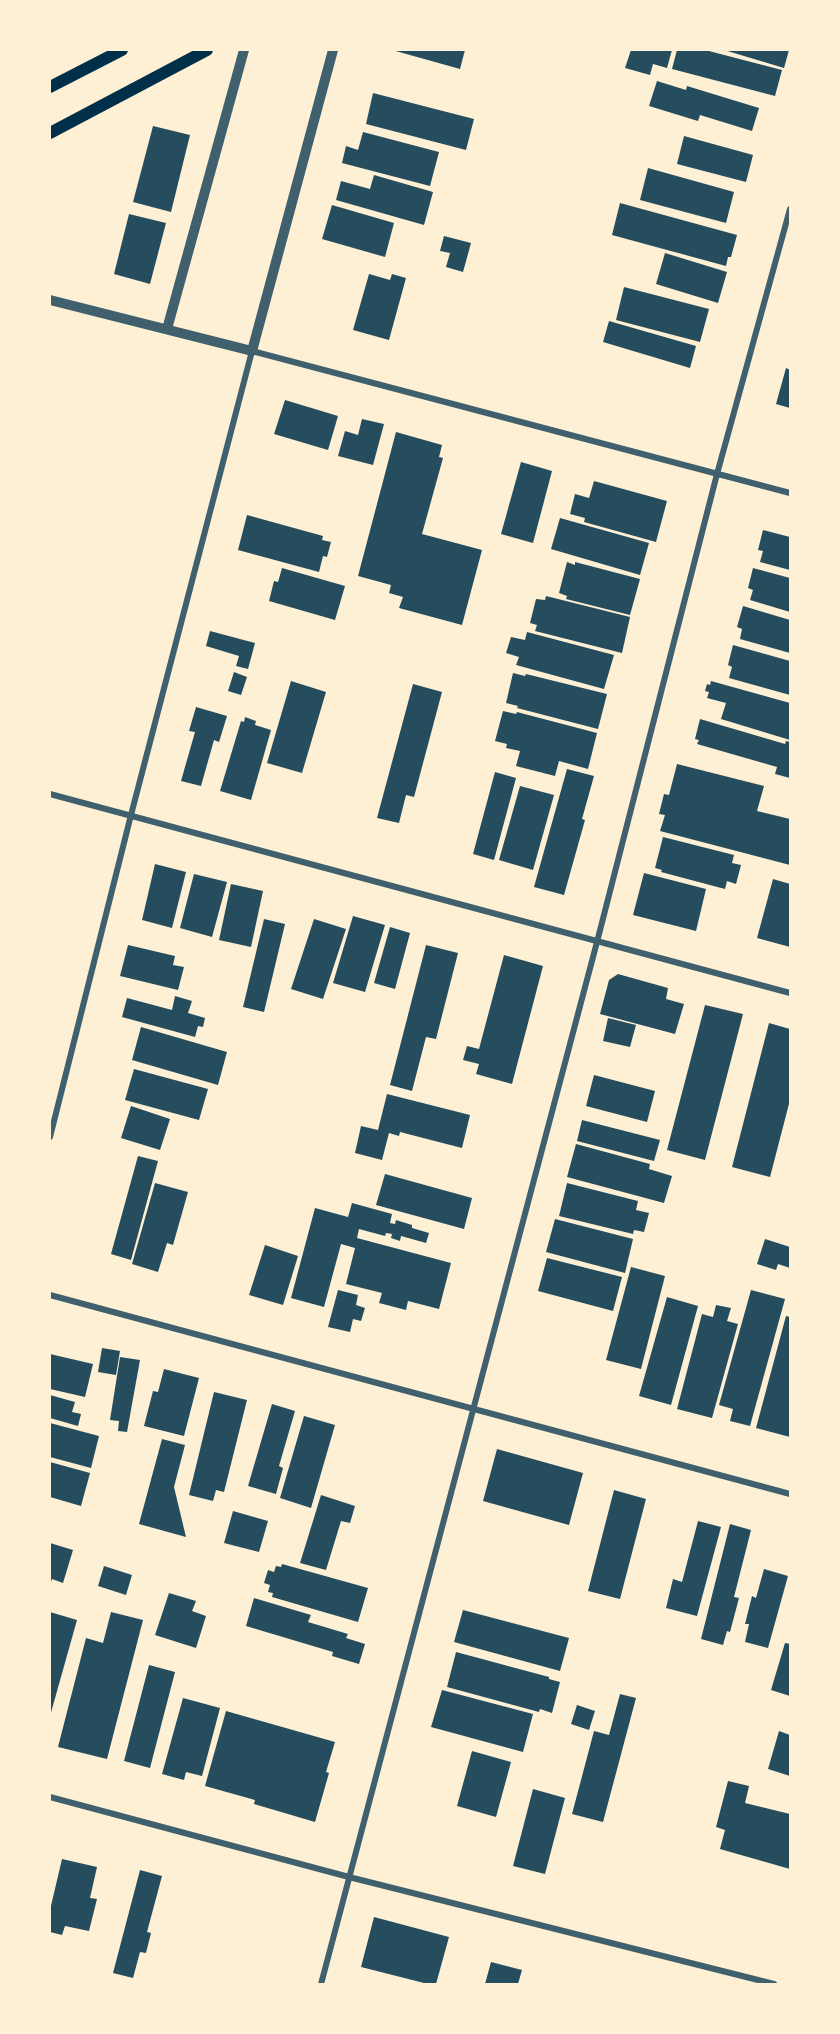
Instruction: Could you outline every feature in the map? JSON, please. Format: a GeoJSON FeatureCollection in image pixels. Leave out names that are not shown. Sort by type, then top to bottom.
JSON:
{"type":"FeatureCollection","features":[{"type":"Feature","properties":{"kind":"main road"},"geometry":{"type":"LineString","coordinates":[[50,87],[122,50]]}},
{"type":"Feature","properties":{"kind":"main road"},"geometry":{"type":"LineString","coordinates":[[50,133],[207,50]]}},
{"type":"Feature","properties":{"kind":"street"},"geometry":{"type":"LineString","coordinates":[[168,329],[244,50]]}},
{"type":"Feature","properties":{"kind":"street"},"geometry":{"type":"LineString","coordinates":[[50,1137],[130,816],[333,50]]}},
{"type":"Feature","properties":{"kind":"street"},"geometry":{"type":"LineString","coordinates":[[321,1984],[597,942],[717,474],[790,209]]}},
{"type":"Feature","properties":{"kind":"street"},"geometry":{"type":"LineString","coordinates":[[50,300],[790,493]]}},
{"type":"Feature","properties":{"kind":"street"},"geometry":{"type":"LineString","coordinates":[[50,794],[790,993]]}},
{"type":"Feature","properties":{"kind":"street"},"geometry":{"type":"LineString","coordinates":[[50,1295],[790,1494]]}},
{"type":"Feature","properties":{"kind":"street"},"geometry":{"type":"LineString","coordinates":[[50,1797],[349,1877],[774,1984]]}},
{"type":"Feature","properties":{"kind":"building"},"geometry":{"type":"Polygon","coordinates":[[[392,50],[465,50],[460,69],[392,50]]]}},
{"type":"Feature","properties":{"kind":"building"},"geometry":{"type":"Polygon","coordinates":[[[631,50],[672,50],[667,68],[653,64],[650,75],[625,68],[631,50]]]}},
{"type":"Feature","properties":{"kind":"building"},"geometry":{"type":"Polygon","coordinates":[[[677,50],[705,50],[782,70],[775,96],[672,69],[677,50]]]}},
{"type":"Feature","properties":{"kind":"building"},"geometry":{"type":"Polygon","coordinates":[[[724,50],[789,50],[784,68],[724,50]]]}},
{"type":"Feature","properties":{"kind":"building"},"geometry":{"type":"Polygon","coordinates":[[[657,81],[686,90],[687,86],[759,108],[752,131],[700,115],[698,121],[649,106],[657,81]]]}},
{"type":"Feature","properties":{"kind":"building"},"geometry":{"type":"Polygon","coordinates":[[[373,93],[474,119],[466,150],[366,124],[373,93]]]}},
{"type":"Feature","properties":{"kind":"building"},"geometry":{"type":"Polygon","coordinates":[[[153,126],[190,135],[171,212],[133,202],[153,126]]]}},
{"type":"Feature","properties":{"kind":"building"},"geometry":{"type":"Polygon","coordinates":[[[363,132],[439,152],[430,186],[342,163],[346,146],[358,150],[363,132]]]}},
{"type":"Feature","properties":{"kind":"building"},"geometry":{"type":"Polygon","coordinates":[[[684,136],[753,155],[746,182],[677,164],[684,136]]]}},
{"type":"Feature","properties":{"kind":"building"},"geometry":{"type":"Polygon","coordinates":[[[648,168],[734,192],[726,223],[640,200],[648,168]]]}},
{"type":"Feature","properties":{"kind":"building"},"geometry":{"type":"Polygon","coordinates":[[[374,175],[433,192],[424,225],[336,200],[341,181],[370,189],[374,175]]]}},
{"type":"Feature","properties":{"kind":"building"},"geometry":{"type":"Polygon","coordinates":[[[620,203],[737,235],[731,257],[728,257],[726,266],[612,235],[620,203]]]}},
{"type":"Feature","properties":{"kind":"building"},"geometry":{"type":"Polygon","coordinates":[[[332,205],[394,223],[385,257],[322,239],[332,205]]]}},
{"type":"Feature","properties":{"kind":"building"},"geometry":{"type":"Polygon","coordinates":[[[129,214],[166,223],[150,284],[114,274],[129,214]]]}},
{"type":"Feature","properties":{"kind":"building"},"geometry":{"type":"Polygon","coordinates":[[[444,236],[471,243],[463,272],[446,267],[450,253],[440,251],[444,236]]]}},
{"type":"Feature","properties":{"kind":"building"},"geometry":{"type":"Polygon","coordinates":[[[665,253],[727,272],[718,303],[656,284],[665,253]]]}},
{"type":"Feature","properties":{"kind":"building"},"geometry":{"type":"Polygon","coordinates":[[[369,274],[390,280],[392,274],[406,278],[389,340],[353,330],[369,274]]]}},
{"type":"Feature","properties":{"kind":"building"},"geometry":{"type":"Polygon","coordinates":[[[624,287],[709,309],[700,342],[616,320],[624,287]]]}},
{"type":"Feature","properties":{"kind":"building"},"geometry":{"type":"Polygon","coordinates":[[[609,321],[696,346],[690,368],[603,342],[609,321]]]}},
{"type":"Feature","properties":{"kind":"building"},"geometry":{"type":"Polygon","coordinates":[[[786,368],[790,370],[790,408],[776,404],[786,368]]]}},
{"type":"Feature","properties":{"kind":"building"},"geometry":{"type":"Polygon","coordinates":[[[285,400],[338,416],[328,450],[274,434],[285,400]]]}},
{"type":"Feature","properties":{"kind":"building"},"geometry":{"type":"Polygon","coordinates":[[[362,419],[384,424],[373,465],[338,456],[345,431],[358,435],[362,419]]]}},
{"type":"Feature","properties":{"kind":"building"},"geometry":{"type":"Polygon","coordinates":[[[396,432],[442,445],[439,457],[443,458],[422,534],[482,550],[462,625],[399,608],[403,597],[389,593],[391,585],[358,576],[396,432]]]}},
{"type":"Feature","properties":{"kind":"building"},"geometry":{"type":"Polygon","coordinates":[[[521,462],[552,471],[533,543],[501,534],[521,462]]]}},
{"type":"Feature","properties":{"kind":"building"},"geometry":{"type":"Polygon","coordinates":[[[594,481],[667,501],[656,542],[584,522],[585,518],[570,514],[575,494],[589,498],[594,481]]]}},
{"type":"Feature","properties":{"kind":"building"},"geometry":{"type":"Polygon","coordinates":[[[247,515],[323,536],[322,540],[331,542],[327,557],[323,556],[319,572],[238,550],[247,515]]]}},
{"type":"Feature","properties":{"kind":"building"},"geometry":{"type":"Polygon","coordinates":[[[560,518],[649,543],[640,575],[551,549],[560,518]]]}},
{"type":"Feature","properties":{"kind":"building"},"geometry":{"type":"Polygon","coordinates":[[[763,530],[790,537],[790,570],[760,562],[763,551],[758,550],[763,530]]]}},
{"type":"Feature","properties":{"kind":"building"},"geometry":{"type":"Polygon","coordinates":[[[567,562],[575,565],[575,562],[640,579],[630,615],[566,599],[567,596],[559,593],[567,562]]]}},
{"type":"Feature","properties":{"kind":"building"},"geometry":{"type":"Polygon","coordinates":[[[282,568],[345,586],[335,620],[269,601],[274,581],[278,582],[282,568]]]}},
{"type":"Feature","properties":{"kind":"building"},"geometry":{"type":"Polygon","coordinates":[[[753,568],[790,578],[790,612],[750,600],[753,590],[748,588],[753,568]]]}},
{"type":"Feature","properties":{"kind":"building"},"geometry":{"type":"Polygon","coordinates":[[[546,596],[630,617],[622,653],[535,631],[537,625],[530,623],[536,599],[545,600],[546,596]]]}},
{"type":"Feature","properties":{"kind":"building"},"geometry":{"type":"Polygon","coordinates":[[[743,606],[790,620],[790,653],[740,639],[742,629],[737,627],[743,606]]]}},
{"type":"Feature","properties":{"kind":"building"},"geometry":{"type":"Polygon","coordinates":[[[210,631],[255,643],[248,669],[236,666],[239,656],[206,646],[210,631]]]}},
{"type":"Feature","properties":{"kind":"building"},"geometry":{"type":"Polygon","coordinates":[[[527,632],[614,655],[604,689],[516,665],[519,657],[506,653],[511,637],[525,640],[527,632]]]}},
{"type":"Feature","properties":{"kind":"building"},"geometry":{"type":"Polygon","coordinates":[[[733,645],[790,661],[790,695],[729,678],[732,667],[728,665],[733,645]]]}},
{"type":"Feature","properties":{"kind":"building"},"geometry":{"type":"Polygon","coordinates":[[[234,672],[247,677],[241,695],[228,691],[234,672]]]}},
{"type":"Feature","properties":{"kind":"building"},"geometry":{"type":"Polygon","coordinates":[[[513,673],[525,676],[526,674],[607,694],[598,729],[517,708],[518,706],[506,703],[513,673]]]}},
{"type":"Feature","properties":{"kind":"building"},"geometry":{"type":"Polygon","coordinates":[[[291,681],[326,692],[302,773],[267,763],[291,681]]]}},
{"type":"Feature","properties":{"kind":"building"},"geometry":{"type":"Polygon","coordinates":[[[711,681],[790,703],[790,740],[721,719],[726,703],[707,698],[709,692],[705,691],[707,684],[710,685],[711,681]]]}},
{"type":"Feature","properties":{"kind":"building"},"geometry":{"type":"Polygon","coordinates":[[[413,684],[442,692],[414,797],[406,795],[399,823],[377,818],[413,684]]]}},
{"type":"Feature","properties":{"kind":"building"},"geometry":{"type":"Polygon","coordinates":[[[196,707],[227,716],[219,742],[214,740],[201,786],[181,781],[195,732],[189,731],[196,707]]]}},
{"type":"Feature","properties":{"kind":"building"},"geometry":{"type":"Polygon","coordinates":[[[503,711],[516,714],[517,712],[597,733],[588,769],[559,761],[555,776],[516,766],[520,751],[506,748],[507,744],[495,741],[503,711]]]}},
{"type":"Feature","properties":{"kind":"building"},"geometry":{"type":"Polygon","coordinates":[[[245,717],[256,721],[255,725],[271,730],[251,800],[220,791],[241,721],[244,722],[245,717]]]}},
{"type":"Feature","properties":{"kind":"building"},"geometry":{"type":"Polygon","coordinates":[[[700,719],[785,744],[786,741],[790,742],[790,778],[775,774],[777,767],[697,744],[699,740],[695,739],[700,719]]]}},
{"type":"Feature","properties":{"kind":"building"},"geometry":{"type":"Polygon","coordinates":[[[677,764],[764,786],[757,811],[790,819],[790,865],[660,831],[665,815],[659,814],[664,794],[669,795],[677,764]]]}},
{"type":"Feature","properties":{"kind":"building"},"geometry":{"type":"Polygon","coordinates":[[[567,769],[594,776],[582,819],[585,820],[564,895],[534,887],[567,769]]]}},
{"type":"Feature","properties":{"kind":"building"},"geometry":{"type":"Polygon","coordinates":[[[495,772],[516,778],[494,860],[473,854],[495,772]]]}},
{"type":"Feature","properties":{"kind":"building"},"geometry":{"type":"Polygon","coordinates":[[[520,786],[554,795],[533,870],[499,860],[520,786]]]}},
{"type":"Feature","properties":{"kind":"building"},"geometry":{"type":"Polygon","coordinates":[[[663,837],[734,855],[732,863],[741,865],[736,884],[727,881],[725,889],[661,872],[662,870],[655,868],[663,837]]]}},
{"type":"Feature","properties":{"kind":"building"},"geometry":{"type":"Polygon","coordinates":[[[155,864],[186,872],[172,928],[142,920],[155,864]]]}},
{"type":"Feature","properties":{"kind":"building"},"geometry":{"type":"Polygon","coordinates":[[[644,873],[706,889],[696,931],[633,915],[644,873]]]}},
{"type":"Feature","properties":{"kind":"building"},"geometry":{"type":"Polygon","coordinates":[[[194,874],[227,882],[212,937],[180,928],[194,874]]]}},
{"type":"Feature","properties":{"kind":"building"},"geometry":{"type":"Polygon","coordinates":[[[773,879],[790,884],[790,947],[757,938],[773,879]]]}},
{"type":"Feature","properties":{"kind":"building"},"geometry":{"type":"Polygon","coordinates":[[[231,884],[263,891],[251,947],[219,940],[231,884]]]}},
{"type":"Feature","properties":{"kind":"building"},"geometry":{"type":"Polygon","coordinates":[[[353,916],[385,925],[365,992],[333,983],[353,916]]]}},
{"type":"Feature","properties":{"kind":"building"},"geometry":{"type":"Polygon","coordinates":[[[264,919],[285,924],[264,1012],[243,1007],[264,919]]]}},
{"type":"Feature","properties":{"kind":"building"},"geometry":{"type":"Polygon","coordinates":[[[314,919],[346,929],[323,999],[291,989],[314,919]]]}},
{"type":"Feature","properties":{"kind":"building"},"geometry":{"type":"Polygon","coordinates":[[[390,927],[410,933],[395,989],[374,983],[390,927]]]}},
{"type":"Feature","properties":{"kind":"building"},"geometry":{"type":"Polygon","coordinates":[[[128,945],[175,956],[173,965],[184,967],[178,990],[120,976],[128,945]]]}},
{"type":"Feature","properties":{"kind":"building"},"geometry":{"type":"Polygon","coordinates":[[[426,945],[458,953],[436,1039],[426,1037],[412,1091],[390,1085],[426,945]]]}},
{"type":"Feature","properties":{"kind":"building"},"geometry":{"type":"Polygon","coordinates":[[[504,955],[543,966],[512,1084],[476,1074],[479,1064],[463,1060],[467,1046],[479,1049],[504,955]]]}},
{"type":"Feature","properties":{"kind":"building"},"geometry":{"type":"Polygon","coordinates":[[[618,974],[668,988],[666,999],[684,1004],[675,1034],[600,1014],[609,980],[618,974]]]}},
{"type":"Feature","properties":{"kind":"building"},"geometry":{"type":"Polygon","coordinates":[[[175,996],[192,1001],[188,1013],[205,1018],[203,1027],[198,1026],[195,1037],[122,1017],[127,998],[172,1010],[175,996]]]}},
{"type":"Feature","properties":{"kind":"building"},"geometry":{"type":"Polygon","coordinates":[[[705,1005],[743,1014],[705,1160],[667,1150],[705,1005]]]}},
{"type":"Feature","properties":{"kind":"building"},"geometry":{"type":"Polygon","coordinates":[[[608,1018],[636,1025],[630,1047],[603,1041],[608,1018]]]}},
{"type":"Feature","properties":{"kind":"building"},"geometry":{"type":"Polygon","coordinates":[[[769,1023],[790,1029],[790,1100],[770,1177],[732,1167],[769,1023]]]}},
{"type":"Feature","properties":{"kind":"building"},"geometry":{"type":"Polygon","coordinates":[[[141,1027],[227,1052],[218,1085],[132,1060],[141,1027]]]}},
{"type":"Feature","properties":{"kind":"building"},"geometry":{"type":"Polygon","coordinates":[[[134,1069],[208,1089],[199,1120],[125,1100],[134,1069]]]}},
{"type":"Feature","properties":{"kind":"building"},"geometry":{"type":"Polygon","coordinates":[[[594,1075],[655,1091],[647,1122],[586,1106],[594,1075]]]}},
{"type":"Feature","properties":{"kind":"building"},"geometry":{"type":"Polygon","coordinates":[[[387,1094],[470,1115],[462,1148],[400,1132],[399,1136],[389,1133],[382,1160],[355,1153],[361,1126],[378,1130],[387,1094]]]}},
{"type":"Feature","properties":{"kind":"building"},"geometry":{"type":"Polygon","coordinates":[[[131,1106],[170,1119],[160,1150],[121,1138],[131,1106]]]}},
{"type":"Feature","properties":{"kind":"building"},"geometry":{"type":"Polygon","coordinates":[[[582,1120],[660,1140],[654,1161],[577,1141],[582,1120]]]}},
{"type":"Feature","properties":{"kind":"building"},"geometry":{"type":"Polygon","coordinates":[[[576,1144],[650,1164],[649,1169],[672,1176],[664,1203],[567,1177],[576,1144]]]}},
{"type":"Feature","properties":{"kind":"building"},"geometry":{"type":"Polygon","coordinates":[[[138,1156],[158,1161],[131,1260],[111,1254],[138,1156]]]}},
{"type":"Feature","properties":{"kind":"building"},"geometry":{"type":"Polygon","coordinates":[[[385,1174],[472,1198],[464,1229],[376,1205],[385,1174]]]}},
{"type":"Feature","properties":{"kind":"building"},"geometry":{"type":"Polygon","coordinates":[[[155,1183],[188,1192],[173,1245],[167,1243],[158,1272],[132,1264],[155,1183]]]}},
{"type":"Feature","properties":{"kind":"building"},"geometry":{"type":"Polygon","coordinates":[[[567,1183],[638,1201],[636,1210],[649,1213],[644,1232],[634,1230],[633,1234],[559,1216],[567,1183]]]}},
{"type":"Feature","properties":{"kind":"building"},"geometry":{"type":"Polygon","coordinates":[[[352,1203],[392,1214],[390,1223],[395,1224],[396,1220],[429,1233],[426,1243],[401,1236],[400,1241],[391,1238],[392,1234],[386,1233],[385,1236],[359,1229],[357,1238],[451,1263],[439,1309],[408,1301],[406,1310],[379,1303],[382,1293],[346,1284],[355,1248],[341,1244],[324,1307],[291,1298],[315,1208],[348,1217],[352,1203]]]}},
{"type":"Feature","properties":{"kind":"building"},"geometry":{"type":"Polygon","coordinates":[[[555,1219],[633,1239],[625,1273],[546,1252],[555,1219]]]}},
{"type":"Feature","properties":{"kind":"building"},"geometry":{"type":"Polygon","coordinates":[[[765,1239],[790,1247],[790,1268],[778,1264],[776,1270],[757,1264],[765,1239]]]}},
{"type":"Feature","properties":{"kind":"building"},"geometry":{"type":"Polygon","coordinates":[[[265,1245],[298,1256],[283,1305],[249,1295],[265,1245]]]}},
{"type":"Feature","properties":{"kind":"building"},"geometry":{"type":"Polygon","coordinates":[[[547,1258],[622,1277],[613,1311],[538,1291],[547,1258]]]}},
{"type":"Feature","properties":{"kind":"building"},"geometry":{"type":"Polygon","coordinates":[[[631,1267],[665,1276],[641,1369],[606,1360],[631,1267]]]}},
{"type":"Feature","properties":{"kind":"building"},"geometry":{"type":"Polygon","coordinates":[[[338,1290],[358,1295],[356,1305],[365,1308],[361,1321],[353,1319],[350,1332],[328,1327],[338,1290]]]}},
{"type":"Feature","properties":{"kind":"building"},"geometry":{"type":"Polygon","coordinates":[[[751,1290],[785,1299],[750,1426],[730,1421],[733,1409],[719,1405],[751,1290]]]}},
{"type":"Feature","properties":{"kind":"building"},"geometry":{"type":"Polygon","coordinates":[[[667,1297],[698,1306],[671,1405],[639,1396],[667,1297]]]}},
{"type":"Feature","properties":{"kind":"building"},"geometry":{"type":"Polygon","coordinates":[[[716,1305],[731,1308],[727,1321],[738,1324],[712,1418],[677,1409],[702,1314],[713,1317],[716,1305]]]}},
{"type":"Feature","properties":{"kind":"building"},"geometry":{"type":"Polygon","coordinates":[[[786,1316],[790,1317],[790,1437],[756,1428],[786,1316]]]}},
{"type":"Feature","properties":{"kind":"building"},"geometry":{"type":"Polygon","coordinates":[[[102,1348],[120,1351],[116,1375],[98,1372],[102,1348]]]}},
{"type":"Feature","properties":{"kind":"building"},"geometry":{"type":"Polygon","coordinates":[[[50,1354],[93,1364],[85,1397],[50,1389],[50,1354]]]}},
{"type":"Feature","properties":{"kind":"building"},"geometry":{"type":"Polygon","coordinates":[[[120,1357],[140,1360],[127,1432],[118,1431],[119,1421],[110,1420],[120,1357]]]}},
{"type":"Feature","properties":{"kind":"building"},"geometry":{"type":"Polygon","coordinates":[[[164,1369],[199,1378],[184,1436],[144,1426],[153,1391],[158,1392],[164,1369]]]}},
{"type":"Feature","properties":{"kind":"building"},"geometry":{"type":"Polygon","coordinates":[[[214,1392],[247,1400],[224,1492],[216,1490],[213,1501],[189,1495],[214,1392]]]}},
{"type":"Feature","properties":{"kind":"building"},"geometry":{"type":"Polygon","coordinates":[[[50,1395],[75,1402],[72,1412],[81,1414],[78,1426],[50,1418],[50,1395]]]}},
{"type":"Feature","properties":{"kind":"building"},"geometry":{"type":"Polygon","coordinates":[[[272,1404],[295,1411],[279,1466],[283,1468],[276,1494],[248,1486],[272,1404]]]}},
{"type":"Feature","properties":{"kind":"building"},"geometry":{"type":"Polygon","coordinates":[[[304,1416],[335,1425],[311,1508],[280,1498],[304,1416]]]}},
{"type":"Feature","properties":{"kind":"building"},"geometry":{"type":"Polygon","coordinates":[[[50,1423],[99,1436],[91,1468],[50,1457],[50,1423]]]}},
{"type":"Feature","properties":{"kind":"building"},"geometry":{"type":"Polygon","coordinates":[[[162,1439],[185,1445],[174,1487],[186,1537],[139,1524],[162,1439]]]}},
{"type":"Feature","properties":{"kind":"building"},"geometry":{"type":"Polygon","coordinates":[[[497,1449],[583,1473],[569,1525],[483,1501],[497,1449]]]}},
{"type":"Feature","properties":{"kind":"building"},"geometry":{"type":"Polygon","coordinates":[[[50,1462],[90,1473],[81,1506],[50,1497],[50,1462]]]}},
{"type":"Feature","properties":{"kind":"building"},"geometry":{"type":"Polygon","coordinates":[[[614,1490],[646,1499],[620,1599],[588,1591],[614,1490]]]}},
{"type":"Feature","properties":{"kind":"building"},"geometry":{"type":"Polygon","coordinates":[[[321,1495],[355,1506],[350,1523],[341,1521],[326,1570],[300,1563],[321,1495]]]}},
{"type":"Feature","properties":{"kind":"building"},"geometry":{"type":"Polygon","coordinates":[[[233,1511],[268,1521],[259,1552],[224,1543],[233,1511]]]}},
{"type":"Feature","properties":{"kind":"building"},"geometry":{"type":"Polygon","coordinates":[[[698,1521],[721,1527],[697,1616],[666,1608],[673,1579],[682,1582],[698,1521]]]}},
{"type":"Feature","properties":{"kind":"building"},"geometry":{"type":"Polygon","coordinates":[[[730,1524],[751,1530],[734,1597],[739,1598],[730,1632],[727,1631],[723,1645],[701,1639],[730,1524]]]}},
{"type":"Feature","properties":{"kind":"building"},"geometry":{"type":"Polygon","coordinates":[[[50,1543],[73,1550],[63,1583],[52,1579],[50,1585],[50,1543]]]}},
{"type":"Feature","properties":{"kind":"building"},"geometry":{"type":"Polygon","coordinates":[[[282,1564],[368,1588],[358,1622],[272,1597],[273,1593],[268,1592],[270,1585],[264,1583],[268,1570],[274,1572],[276,1566],[281,1567],[282,1564]]]}},
{"type":"Feature","properties":{"kind":"building"},"geometry":{"type":"Polygon","coordinates":[[[104,1566],[132,1575],[126,1595],[98,1586],[104,1566]]]}},
{"type":"Feature","properties":{"kind":"building"},"geometry":{"type":"Polygon","coordinates":[[[764,1569],[788,1576],[768,1648],[745,1642],[749,1624],[745,1624],[752,1596],[756,1598],[764,1569]]]}},
{"type":"Feature","properties":{"kind":"building"},"geometry":{"type":"Polygon","coordinates":[[[169,1593],[196,1601],[192,1611],[206,1616],[196,1648],[155,1635],[169,1593]]]}},
{"type":"Feature","properties":{"kind":"building"},"geometry":{"type":"Polygon","coordinates":[[[254,1598],[311,1615],[308,1622],[348,1634],[346,1638],[365,1644],[359,1664],[332,1656],[333,1652],[246,1626],[254,1598]]]}},
{"type":"Feature","properties":{"kind":"building"},"geometry":{"type":"Polygon","coordinates":[[[463,1610],[569,1638],[560,1671],[454,1642],[463,1610]]]}},
{"type":"Feature","properties":{"kind":"building"},"geometry":{"type":"Polygon","coordinates":[[[50,1612],[77,1620],[50,1716],[50,1612]]]}},
{"type":"Feature","properties":{"kind":"building"},"geometry":{"type":"Polygon","coordinates":[[[111,1612],[143,1620],[107,1759],[58,1747],[86,1638],[103,1643],[111,1612]]]}},
{"type":"Feature","properties":{"kind":"building"},"geometry":{"type":"Polygon","coordinates":[[[785,1643],[790,1644],[790,1696],[771,1690],[785,1643]]]}},
{"type":"Feature","properties":{"kind":"building"},"geometry":{"type":"Polygon","coordinates":[[[456,1652],[560,1682],[552,1713],[540,1709],[539,1712],[447,1687],[456,1652]]]}},
{"type":"Feature","properties":{"kind":"building"},"geometry":{"type":"Polygon","coordinates":[[[149,1665],[175,1672],[150,1768],[124,1761],[149,1665]]]}},
{"type":"Feature","properties":{"kind":"building"},"geometry":{"type":"Polygon","coordinates":[[[442,1690],[533,1714],[523,1752],[431,1727],[442,1690]]]}},
{"type":"Feature","properties":{"kind":"building"},"geometry":{"type":"Polygon","coordinates":[[[620,1694],[636,1698],[603,1822],[572,1814],[594,1731],[609,1735],[620,1694]]]}},
{"type":"Feature","properties":{"kind":"building"},"geometry":{"type":"Polygon","coordinates":[[[183,1698],[220,1708],[202,1776],[186,1772],[184,1780],[162,1774],[183,1698]]]}},
{"type":"Feature","properties":{"kind":"building"},"geometry":{"type":"Polygon","coordinates":[[[577,1705],[595,1711],[589,1730],[571,1724],[577,1705]]]}},
{"type":"Feature","properties":{"kind":"building"},"geometry":{"type":"Polygon","coordinates":[[[226,1711],[335,1742],[315,1822],[254,1804],[255,1800],[205,1786],[226,1711]]]}},
{"type":"Feature","properties":{"kind":"building"},"geometry":{"type":"Polygon","coordinates":[[[779,1731],[790,1735],[790,1776],[768,1769],[779,1731]]]}},
{"type":"Feature","properties":{"kind":"building"},"geometry":{"type":"Polygon","coordinates":[[[472,1751],[511,1762],[496,1817],[457,1806],[472,1751]]]}},
{"type":"Feature","properties":{"kind":"building"},"geometry":{"type":"Polygon","coordinates":[[[728,1781],[749,1786],[745,1803],[790,1814],[790,1869],[720,1849],[725,1830],[716,1827],[728,1781]]]}},
{"type":"Feature","properties":{"kind":"building"},"geometry":{"type":"Polygon","coordinates":[[[533,1789],[565,1798],[545,1874],[513,1866],[533,1789]]]}},
{"type":"Feature","properties":{"kind":"building"},"geometry":{"type":"Polygon","coordinates":[[[62,1859],[97,1867],[90,1898],[97,1899],[89,1931],[65,1926],[62,1935],[50,1932],[50,1910],[62,1859]]]}},
{"type":"Feature","properties":{"kind":"building"},"geometry":{"type":"Polygon","coordinates":[[[140,1870],[162,1876],[147,1932],[151,1933],[146,1953],[140,1952],[133,1978],[113,1973],[140,1870]]]}},
{"type":"Feature","properties":{"kind":"building"},"geometry":{"type":"Polygon","coordinates":[[[374,1917],[449,1937],[436,1984],[361,1967],[374,1917]]]}},
{"type":"Feature","properties":{"kind":"building"},"geometry":{"type":"Polygon","coordinates":[[[491,1962],[522,1970],[518,1984],[485,1984],[491,1962]]]}}]}
